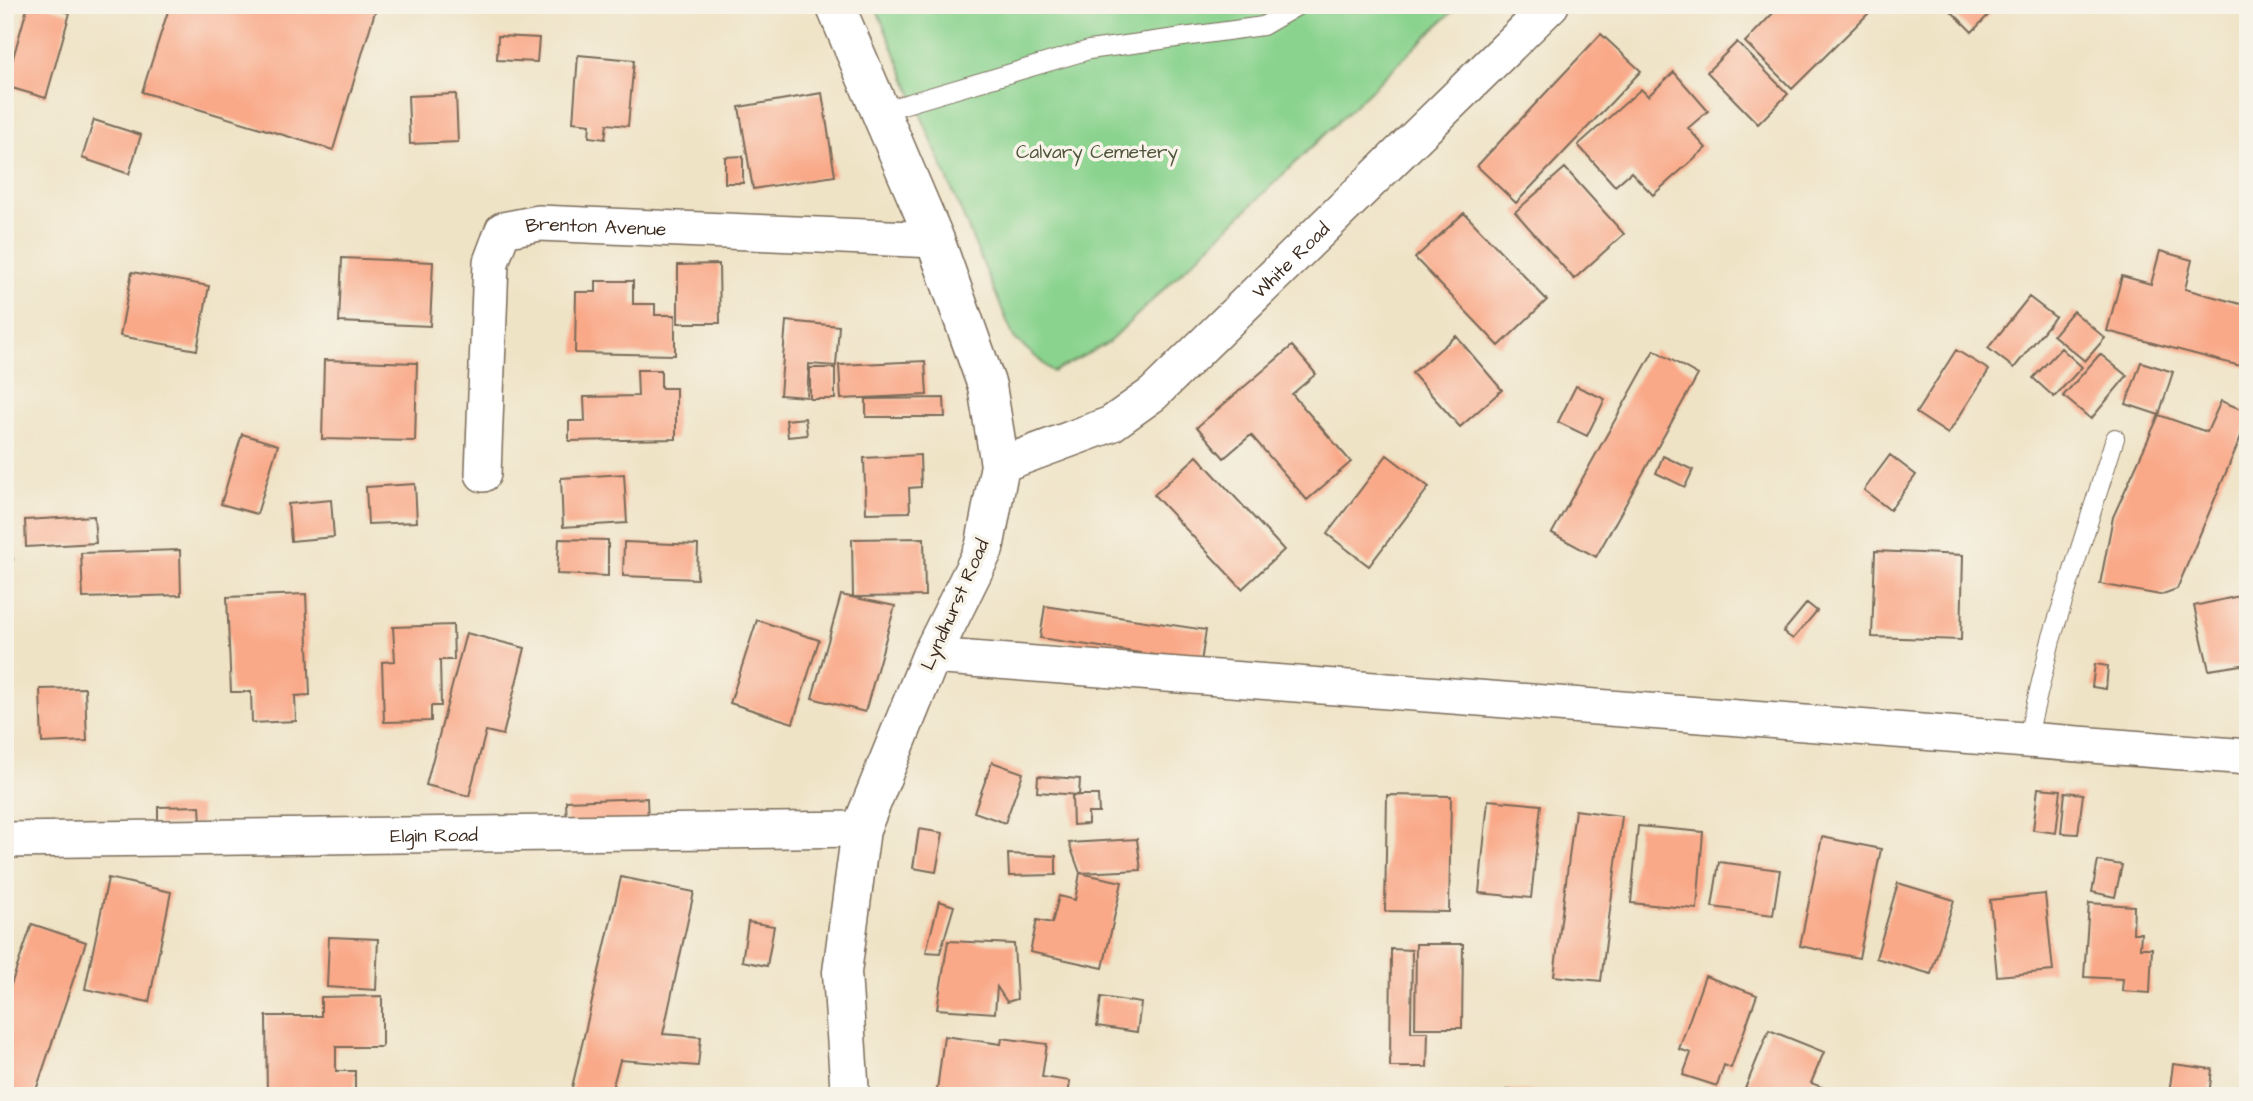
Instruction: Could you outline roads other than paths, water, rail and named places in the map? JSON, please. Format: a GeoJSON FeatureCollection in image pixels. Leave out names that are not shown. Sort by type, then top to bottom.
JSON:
{"type":"FeatureCollection","features":[{"type":"Feature","properties":{"kind":"street","name":"Lyndhurst Road"},"geometry":{"type":"LineString","coordinates":[[835,5],[935,240],[987,386],[1000,465],[984,549],[931,656],[861,828],[842,972],[850,1096]]}},
{"type":"Feature","properties":{"kind":"street","name":"White Road"},"geometry":{"type":"LineString","coordinates":[[1000,465],[1111,424],[1153,394],[1551,5]]}},
{"type":"Feature","properties":{"kind":"street","name":"Brenton Avenue"},"geometry":{"type":"LineString","coordinates":[[482,474],[491,262],[503,230],[539,223],[935,240]]}},
{"type":"Feature","properties":{"kind":"street"},"geometry":{"type":"LineString","coordinates":[[931,656],[2248,757]]}},
{"type":"Feature","properties":{"kind":"street","name":"Elgin Road"},"geometry":{"type":"LineString","coordinates":[[5,840],[861,828]]}},
{"type":"Feature","properties":{"kind":"lane"},"geometry":{"type":"LineString","coordinates":[[881,111],[1089,50],[1263,26],[1299,5]]}},
{"type":"Feature","properties":{"kind":"lane"},"geometry":{"type":"LineString","coordinates":[[2026,740],[2051,640],[2115,438]]}},
{"type":"Feature","properties":{"kind":"park label","name":"Calvary Cemetery"},"geometry":{"type":"Point","coordinates":[1097,151]}}]}
